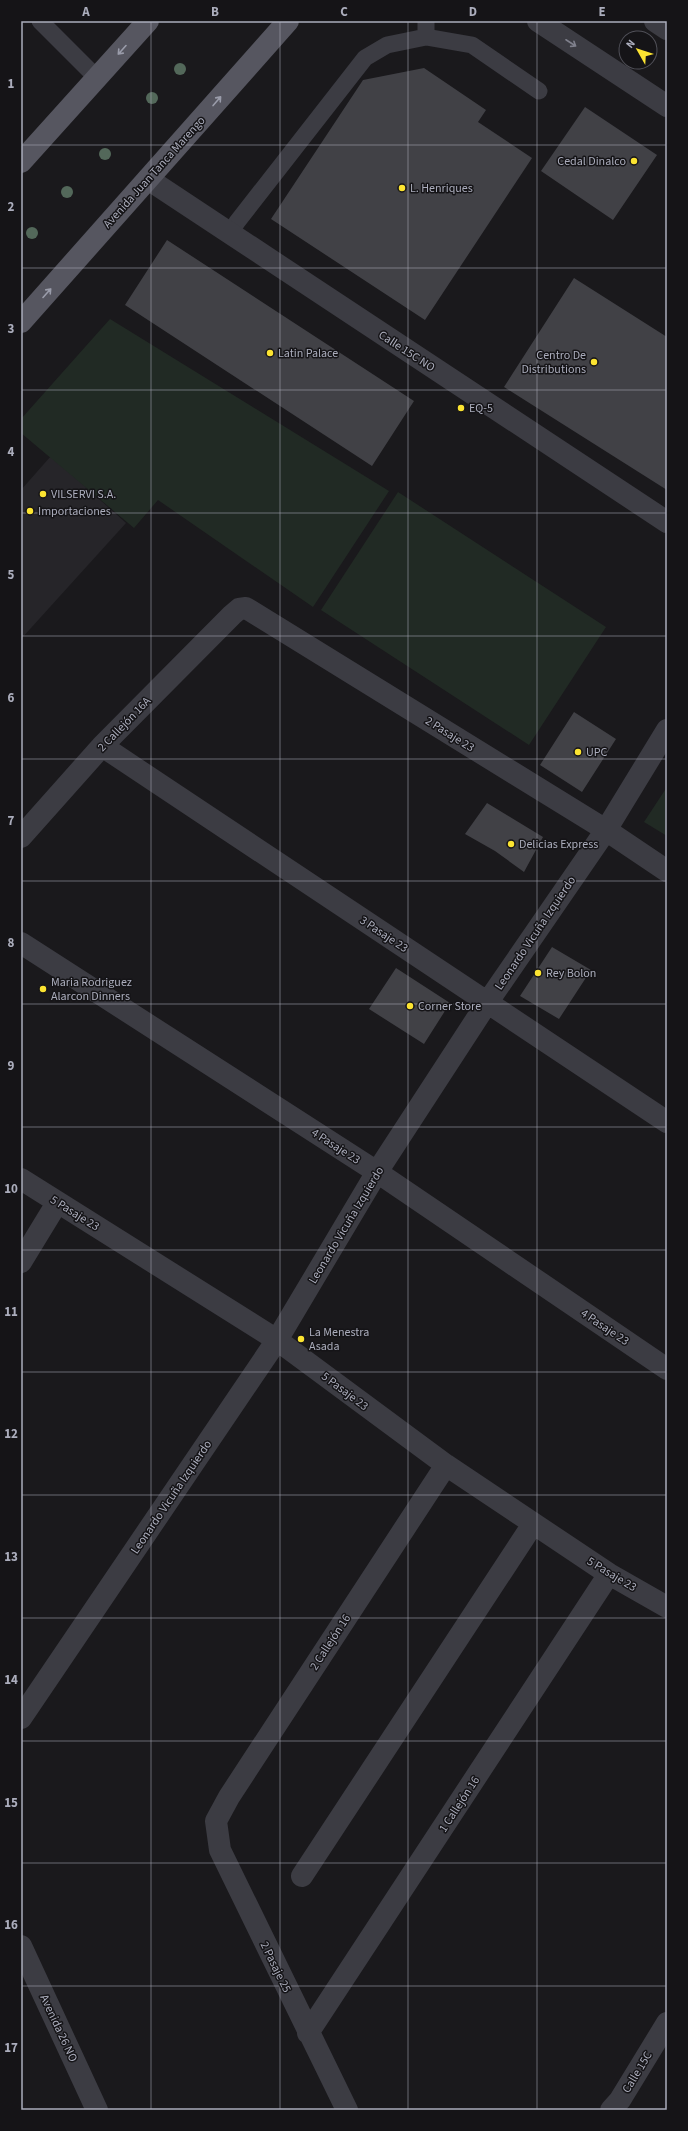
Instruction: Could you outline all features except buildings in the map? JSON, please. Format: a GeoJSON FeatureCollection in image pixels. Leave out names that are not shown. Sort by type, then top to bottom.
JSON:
{"type":"FeatureCollection","features":[{"type":"Feature","properties":{"kind":"main road"},"geometry":{"type":"LineString","coordinates":[[24,154],[97,78],[148,21]]}},
{"type":"Feature","properties":{"kind":"main road","name":"Avenida Juan Tanca Marengo"},"geometry":{"type":"LineString","coordinates":[[21,322],[288,21]]}},
{"type":"Feature","properties":{"kind":"street"},"geometry":{"type":"LineString","coordinates":[[538,21],[667,106]]}},
{"type":"Feature","properties":{"kind":"street"},"geometry":{"type":"LineString","coordinates":[[654,21],[667,29]]}},
{"type":"Feature","properties":{"kind":"street","name":"Calle 15C NO"},"geometry":{"type":"LineString","coordinates":[[148,180],[667,522]]}},
{"type":"Feature","properties":{"kind":"street","name":"2 Pasaje 23"},"geometry":{"type":"LineString","coordinates":[[232,615],[239,608],[250,609],[606,830],[667,870]]}},
{"type":"Feature","properties":{"kind":"street","name":"2 Callejón 16A"},"geometry":{"type":"LineString","coordinates":[[21,837],[102,746],[232,615]]}},
{"type":"Feature","properties":{"kind":"street","name":"Leonardo Vicuña Izquierdo"},"geometry":{"type":"LineString","coordinates":[[21,1718],[277,1340],[377,1172],[487,1003],[606,830],[667,730]]}},
{"type":"Feature","properties":{"kind":"street","name":"3 Pasaje 23"},"geometry":{"type":"LineString","coordinates":[[102,746],[667,1122]]}},
{"type":"Feature","properties":{"kind":"street","name":"4 Pasaje 23"},"geometry":{"type":"LineString","coordinates":[[21,943],[377,1172],[667,1369]]}},
{"type":"Feature","properties":{"kind":"street","name":"5 Pasaje 23"},"geometry":{"type":"LineString","coordinates":[[21,1178],[57,1203],[277,1340],[446,1465],[609,1574],[667,1607]]}},
{"type":"Feature","properties":{"kind":"street"},"geometry":{"type":"LineString","coordinates":[[21,1262],[57,1203]]}},
{"type":"Feature","properties":{"kind":"street","name":"2 Callejón 16"},"geometry":{"type":"LineString","coordinates":[[216,1821],[233,1790],[446,1465]]}},
{"type":"Feature","properties":{"kind":"street"},"geometry":{"type":"LineString","coordinates":[[302,1876],[533,1524]]}},
{"type":"Feature","properties":{"kind":"street","name":"1 Callejón 16"},"geometry":{"type":"LineString","coordinates":[[308,2033],[609,1574]]}},
{"type":"Feature","properties":{"kind":"street","name":"2 Pasaje 25"},"geometry":{"type":"LineString","coordinates":[[216,1821],[220,1850],[308,2033],[347,2110]]}},
{"type":"Feature","properties":{"kind":"street","name":"Avenida 26 NO"},"geometry":{"type":"LineString","coordinates":[[21,1946],[97,2110]]}},
{"type":"Feature","properties":{"kind":"street","name":"Calle 15C"},"geometry":{"type":"LineString","coordinates":[[616,2105],[667,2023]]}},
{"type":"Feature","properties":{"kind":"lane"},"geometry":{"type":"LineString","coordinates":[[40,21],[97,78]]}},
{"type":"Feature","properties":{"kind":"lane"},"geometry":{"type":"LineString","coordinates":[[230,234],[237,222],[365,58],[387,45],[426,29],[472,45],[539,91]]}},
{"type":"Feature","properties":{"kind":"shaded area"},"geometry":{"type":"Polygon","coordinates":[[[110,319],[389,491],[313,607],[158,500],[134,528],[21,433],[21,419],[110,319]]]}},
{"type":"Feature","properties":{"kind":"shaded area"},"geometry":{"type":"Polygon","coordinates":[[[51,456],[126,523],[21,639],[21,490],[51,456]]]}},
{"type":"Feature","properties":{"kind":"shaded area"},"geometry":{"type":"Polygon","coordinates":[[[398,492],[606,627],[529,745],[321,610],[398,492]]]}},
{"type":"Feature","properties":{"kind":"shaded area"},"geometry":{"type":"Polygon","coordinates":[[[667,787],[667,836],[644,822],[667,787]]]}},
{"type":"Feature","properties":{"kind":"place","name":"Cedal Dinalco"},"geometry":{"type":"Point","coordinates":[634,161]}},
{"type":"Feature","properties":{"kind":"place","name":"L. Henriques"},"geometry":{"type":"Point","coordinates":[402,188]}},
{"type":"Feature","properties":{"kind":"place","name":"Latin Palace"},"geometry":{"type":"Point","coordinates":[270,353]}},
{"type":"Feature","properties":{"kind":"place","name":"Centro De Distributions"},"geometry":{"type":"Point","coordinates":[594,362]}},
{"type":"Feature","properties":{"kind":"place","name":"EQ-5"},"geometry":{"type":"Point","coordinates":[461,408]}},
{"type":"Feature","properties":{"kind":"place","name":"VILSERVI S.A."},"geometry":{"type":"Point","coordinates":[43,494]}},
{"type":"Feature","properties":{"kind":"place","name":"Importaciones"},"geometry":{"type":"Point","coordinates":[30,511]}},
{"type":"Feature","properties":{"kind":"place","name":"UPC"},"geometry":{"type":"Point","coordinates":[578,752]}},
{"type":"Feature","properties":{"kind":"place","name":"Delicias Express"},"geometry":{"type":"Point","coordinates":[511,844]}},
{"type":"Feature","properties":{"kind":"place","name":"Rey Bolon"},"geometry":{"type":"Point","coordinates":[538,973]}},
{"type":"Feature","properties":{"kind":"place","name":"Maria Rodriguez Alarcon Dinners"},"geometry":{"type":"Point","coordinates":[43,989]}},
{"type":"Feature","properties":{"kind":"place","name":"Corner Store"},"geometry":{"type":"Point","coordinates":[410,1006]}},
{"type":"Feature","properties":{"kind":"place","name":"La Menestra Asada"},"geometry":{"type":"Point","coordinates":[301,1339]}}]}
